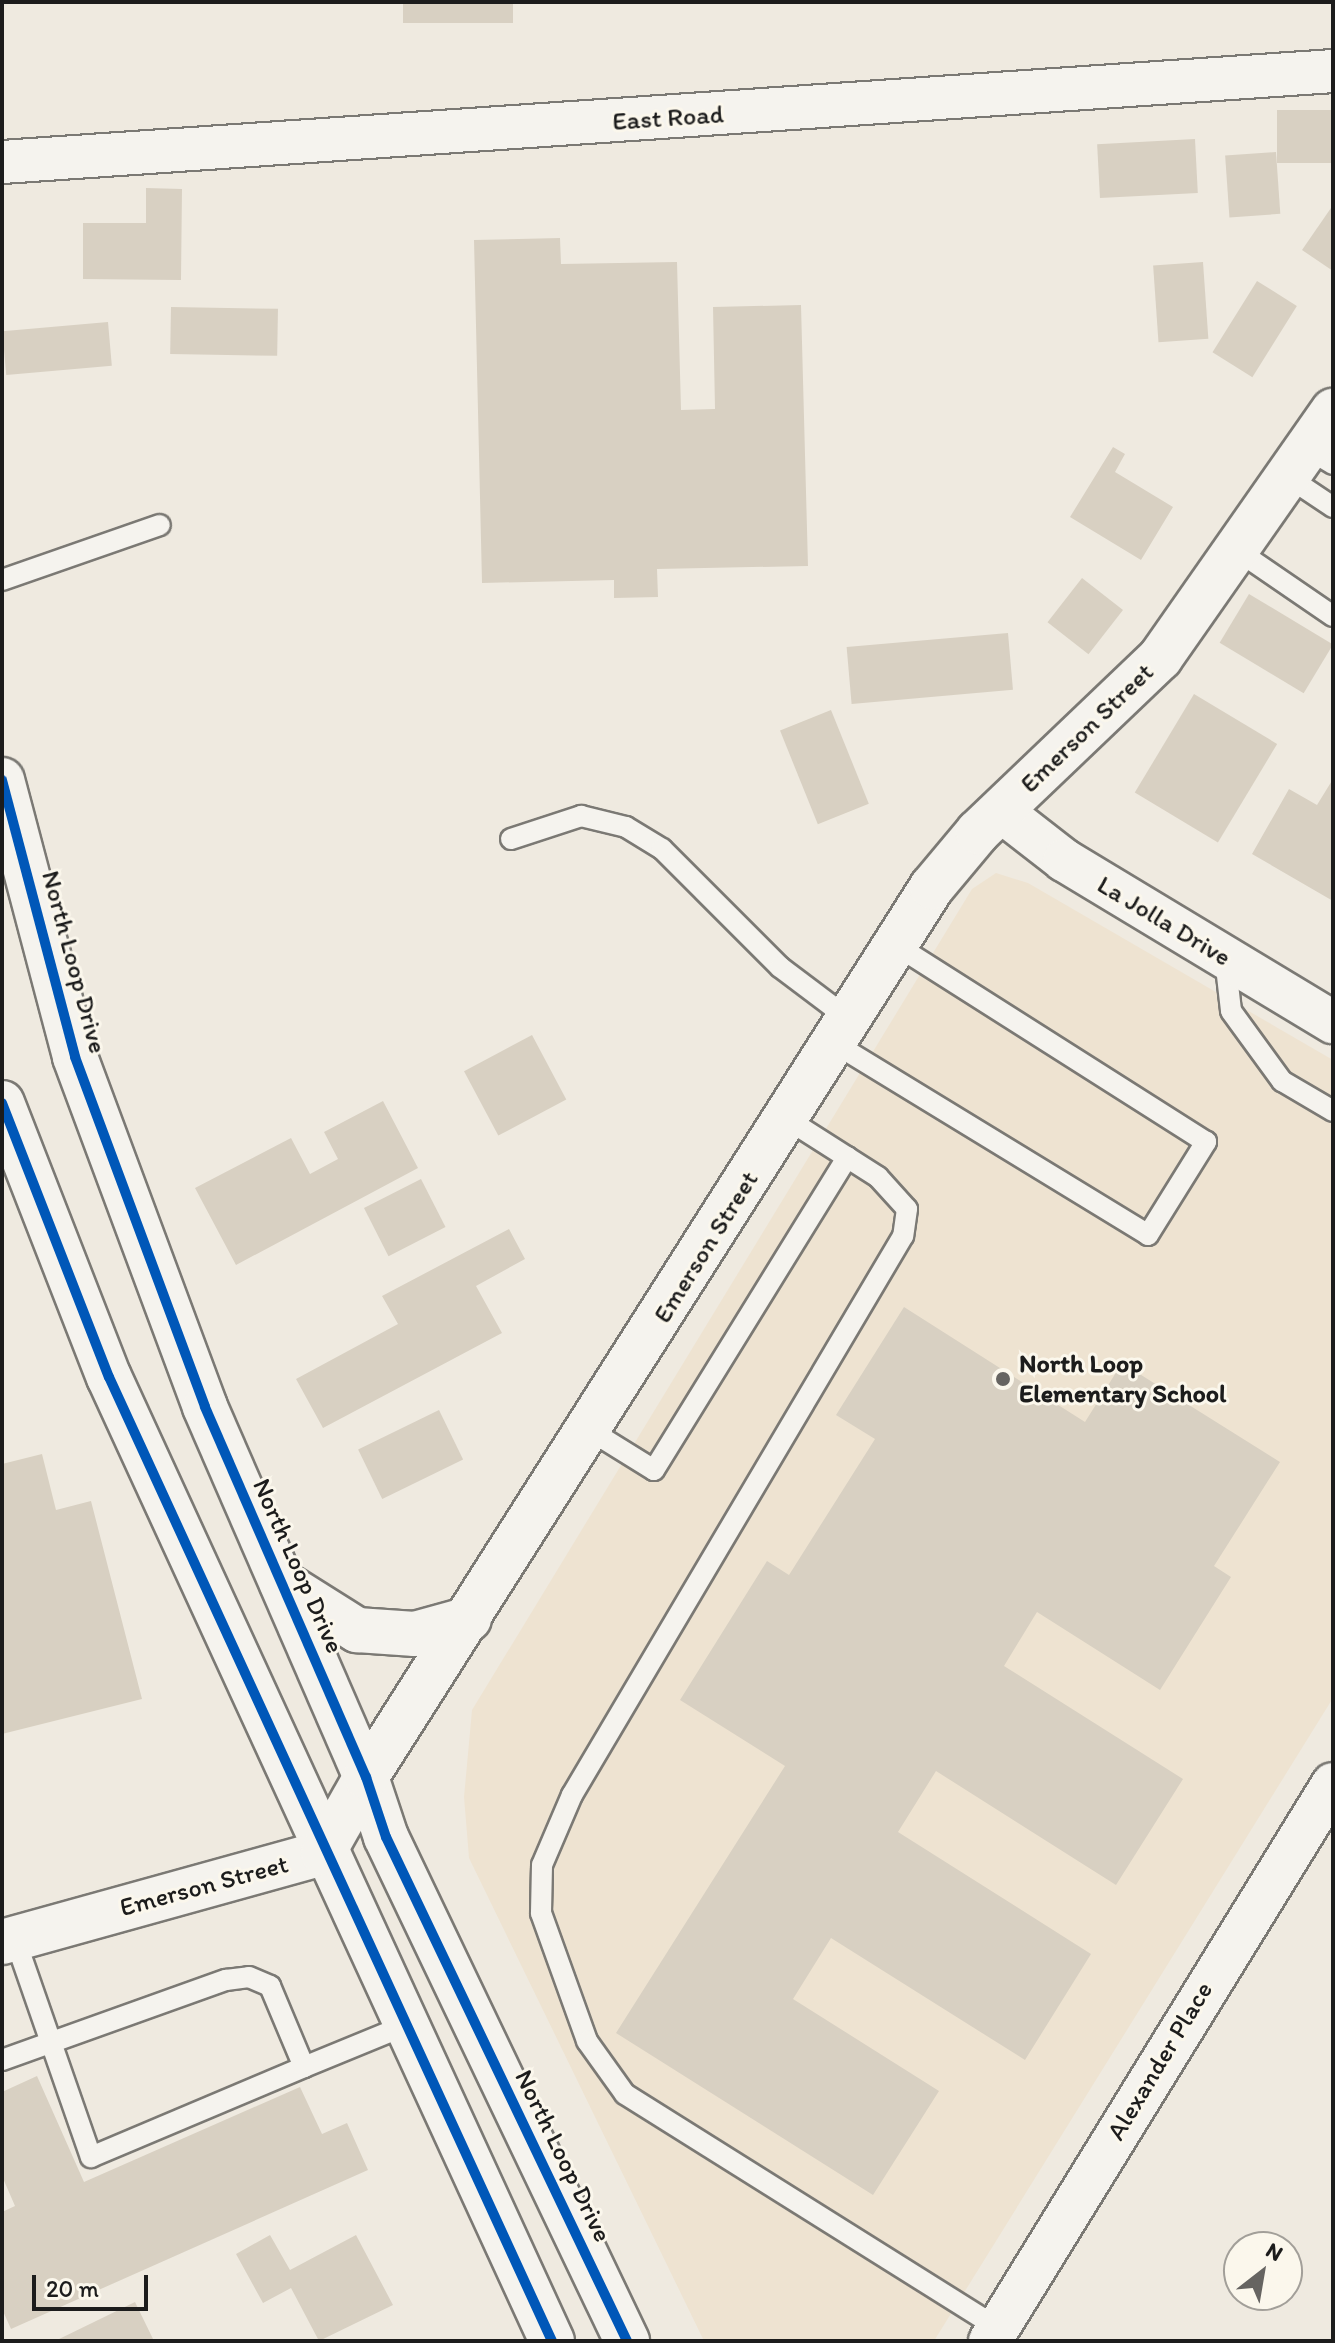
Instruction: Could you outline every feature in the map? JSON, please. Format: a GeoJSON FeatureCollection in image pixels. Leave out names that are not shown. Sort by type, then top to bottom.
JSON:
{"type":"FeatureCollection","features":[{"type":"Feature","properties":{"kind":"main road","name":"Emerson Street"},"geometry":{"type":"LineString","coordinates":[[9,1940],[323,1853],[366,1777],[591,1431],[932,887],[1001,811],[1160,658],[1238,551],[1310,463],[1333,411]]}},
{"type":"Feature","properties":{"kind":"main road","name":"North Loop Drive"},"geometry":{"type":"LineString","coordinates":[[2,780],[75,1057],[205,1407],[366,1777],[386,1837],[627,2341]]}},
{"type":"Feature","properties":{"kind":"main road"},"geometry":{"type":"LineString","coordinates":[[2,1103],[109,1377],[323,1853],[552,2341]]}},
{"type":"Feature","properties":{"kind":"main road"},"geometry":{"type":"LineString","coordinates":[[282,1583],[357,1630],[415,1634],[469,1619]]}},
{"type":"Feature","properties":{"kind":"street","name":"East Road"},"geometry":{"type":"LineString","coordinates":[[2,162],[1333,71]]}},
{"type":"Feature","properties":{"kind":"street","name":"La Jolla Drive"},"geometry":{"type":"LineString","coordinates":[[1001,811],[1064,860],[1333,1022]]}},
{"type":"Feature","properties":{"kind":"street","name":"Alexander Place"},"geometry":{"type":"LineString","coordinates":[[994,2334],[1333,1784]]}},
{"type":"Feature","properties":{"kind":"lane"},"geometry":{"type":"LineString","coordinates":[[1310,463],[1333,507]]}},
{"type":"Feature","properties":{"kind":"lane"},"geometry":{"type":"LineString","coordinates":[[2,580],[160,525]]}},
{"type":"Feature","properties":{"kind":"lane"},"geometry":{"type":"LineString","coordinates":[[1238,551],[1333,616]]}},
{"type":"Feature","properties":{"kind":"lane"},"geometry":{"type":"LineString","coordinates":[[511,839],[581,816],[626,827],[662,849],[842,1031],[1148,1235],[1206,1142],[895,945]]}},
{"type":"Feature","properties":{"kind":"lane"},"geometry":{"type":"LineString","coordinates":[[1225,958],[1231,1011],[1282,1081],[1333,1111]]}},
{"type":"Feature","properties":{"kind":"lane"},"geometry":{"type":"LineString","coordinates":[[787,1119],[878,1177],[907,1209],[903,1236],[572,1795],[542,1865],[541,1913],[587,2041],[625,2094],[994,2334]]}},
{"type":"Feature","properties":{"kind":"lane"},"geometry":{"type":"LineString","coordinates":[[591,1431],[654,1470],[847,1157]]}},
{"type":"Feature","properties":{"kind":"lane"},"geometry":{"type":"LineString","coordinates":[[9,1940],[91,2157],[404,2026]]}},
{"type":"Feature","properties":{"kind":"lane"},"geometry":{"type":"LineString","coordinates":[[2,2060],[49,2047],[226,1980],[249,1977],[270,1986],[304,2067]]}},
{"type":"Feature","properties":{"kind":"shaded area","name":"North Loop Elementary School"},"geometry":{"type":"Polygon","coordinates":[[[996,873],[1028,883],[1333,1060],[1333,1698],[934,2341],[704,2341],[469,1858],[464,1797],[472,1710],[972,889],[996,873]]]}},
{"type":"Feature","properties":{"kind":"building"},"geometry":{"type":"Polygon","coordinates":[[[403,2],[513,2],[513,23],[403,23],[403,2]]]}},
{"type":"Feature","properties":{"kind":"building"},"geometry":{"type":"Polygon","coordinates":[[[1277,110],[1333,110],[1333,163],[1277,163],[1277,110]]]}},
{"type":"Feature","properties":{"kind":"building"},"geometry":{"type":"Polygon","coordinates":[[[1195,139],[1198,193],[1100,198],[1097,144],[1195,139]]]}},
{"type":"Feature","properties":{"kind":"building"},"geometry":{"type":"Polygon","coordinates":[[[1276,152],[1280,214],[1229,217],[1225,156],[1276,152]]]}},
{"type":"Feature","properties":{"kind":"building"},"geometry":{"type":"Polygon","coordinates":[[[146,188],[182,189],[181,280],[83,279],[83,223],[146,223],[146,188]]]}},
{"type":"Feature","properties":{"kind":"building"},"geometry":{"type":"Polygon","coordinates":[[[1333,205],[1333,271],[1302,250],[1333,205]]]}},
{"type":"Feature","properties":{"kind":"building"},"geometry":{"type":"Polygon","coordinates":[[[560,238],[561,264],[677,262],[681,410],[715,409],[713,307],[801,305],[808,566],[657,569],[658,597],[614,598],[614,580],[482,583],[474,240],[560,238]]]}},
{"type":"Feature","properties":{"kind":"building"},"geometry":{"type":"Polygon","coordinates":[[[1203,262],[1208,339],[1158,342],[1153,265],[1203,262]]]}},
{"type":"Feature","properties":{"kind":"building"},"geometry":{"type":"Polygon","coordinates":[[[1257,281],[1297,306],[1252,377],[1212,352],[1257,281]]]}},
{"type":"Feature","properties":{"kind":"building"},"geometry":{"type":"Polygon","coordinates":[[[171,307],[278,309],[277,356],[170,354],[171,307]]]}},
{"type":"Feature","properties":{"kind":"building"},"geometry":{"type":"Polygon","coordinates":[[[108,322],[112,366],[6,375],[2,331],[108,322]]]}},
{"type":"Feature","properties":{"kind":"building"},"geometry":{"type":"Polygon","coordinates":[[[1113,447],[1125,454],[1115,472],[1173,507],[1141,560],[1070,517],[1113,447]]]}},
{"type":"Feature","properties":{"kind":"building"},"geometry":{"type":"Polygon","coordinates":[[[1082,578],[1123,610],[1088,654],[1048,622],[1082,578]]]}},
{"type":"Feature","properties":{"kind":"building"},"geometry":{"type":"Polygon","coordinates":[[[1249,594],[1333,644],[1304,693],[1220,643],[1249,594]]]}},
{"type":"Feature","properties":{"kind":"building"},"geometry":{"type":"Polygon","coordinates":[[[1008,633],[1013,690],[852,704],[847,647],[1008,633]]]}},
{"type":"Feature","properties":{"kind":"building"},"geometry":{"type":"Polygon","coordinates":[[[1194,694],[1277,744],[1218,843],[1135,793],[1194,694]]]}},
{"type":"Feature","properties":{"kind":"building"},"geometry":{"type":"Polygon","coordinates":[[[831,710],[869,804],[818,824],[780,731],[831,710]]]}},
{"type":"Feature","properties":{"kind":"building"},"geometry":{"type":"Polygon","coordinates":[[[1333,779],[1333,901],[1252,854],[1289,789],[1317,805],[1333,779]]]}},
{"type":"Feature","properties":{"kind":"building"},"geometry":{"type":"Polygon","coordinates":[[[532,1035],[566,1099],[498,1136],[464,1071],[532,1035]]]}},
{"type":"Feature","properties":{"kind":"building"},"geometry":{"type":"Polygon","coordinates":[[[383,1101],[418,1168],[236,1265],[195,1188],[291,1138],[310,1174],[338,1159],[324,1132],[383,1101]]]}},
{"type":"Feature","properties":{"kind":"building"},"geometry":{"type":"Polygon","coordinates":[[[421,1179],[446,1227],[388,1256],[364,1208],[421,1179]]]}},
{"type":"Feature","properties":{"kind":"building"},"geometry":{"type":"Polygon","coordinates":[[[509,1229],[525,1259],[476,1286],[502,1333],[323,1428],[296,1379],[398,1324],[382,1296],[509,1229]]]}},
{"type":"Feature","properties":{"kind":"building"},"geometry":{"type":"Polygon","coordinates":[[[904,1307],[1085,1422],[1122,1363],[1280,1462],[1214,1566],[1231,1577],[1160,1690],[1037,1612],[1004,1666],[1183,1779],[1116,1885],[936,1771],[898,1832],[1091,1954],[1025,2060],[831,1938],[793,1999],[939,2091],[873,2195],[616,2033],[785,1766],[680,1700],[767,1561],[789,1575],[875,1439],[836,1415],[904,1307]]]}},
{"type":"Feature","properties":{"kind":"building"},"geometry":{"type":"Polygon","coordinates":[[[439,1410],[463,1459],[382,1499],[358,1449],[439,1410]]]}},
{"type":"Feature","properties":{"kind":"building"},"geometry":{"type":"Polygon","coordinates":[[[42,1454],[56,1510],[91,1501],[142,1699],[2,1734],[2,1464],[42,1454]]]}},
{"type":"Feature","properties":{"kind":"building"},"geometry":{"type":"Polygon","coordinates":[[[37,2076],[84,2182],[300,2087],[322,2134],[347,2123],[368,2170],[11,2329],[2,2309],[2,2212],[15,2206],[2,2176],[2,2092],[37,2076]]]}},
{"type":"Feature","properties":{"kind":"building"},"geometry":{"type":"Polygon","coordinates":[[[270,2235],[290,2270],[356,2235],[393,2305],[319,2341],[291,2288],[263,2303],[236,2254],[270,2235]]]}},
{"type":"Feature","properties":{"kind":"building"},"geometry":{"type":"Polygon","coordinates":[[[135,2302],[154,2341],[55,2341],[135,2302]]]}},
{"type":"Feature","properties":{"kind":"cycle path"},"geometry":{"type":"LineString","coordinates":[[2,780],[75,1057],[205,1407],[366,1777],[386,1837],[627,2341]]}},
{"type":"Feature","properties":{"kind":"cycle path"},"geometry":{"type":"LineString","coordinates":[[2,1103],[109,1377],[552,2341]]}},
{"type":"Feature","properties":{"kind":"place","name":"North Loop Elementary School"},"geometry":{"type":"Point","coordinates":[1003,1379]}}]}
